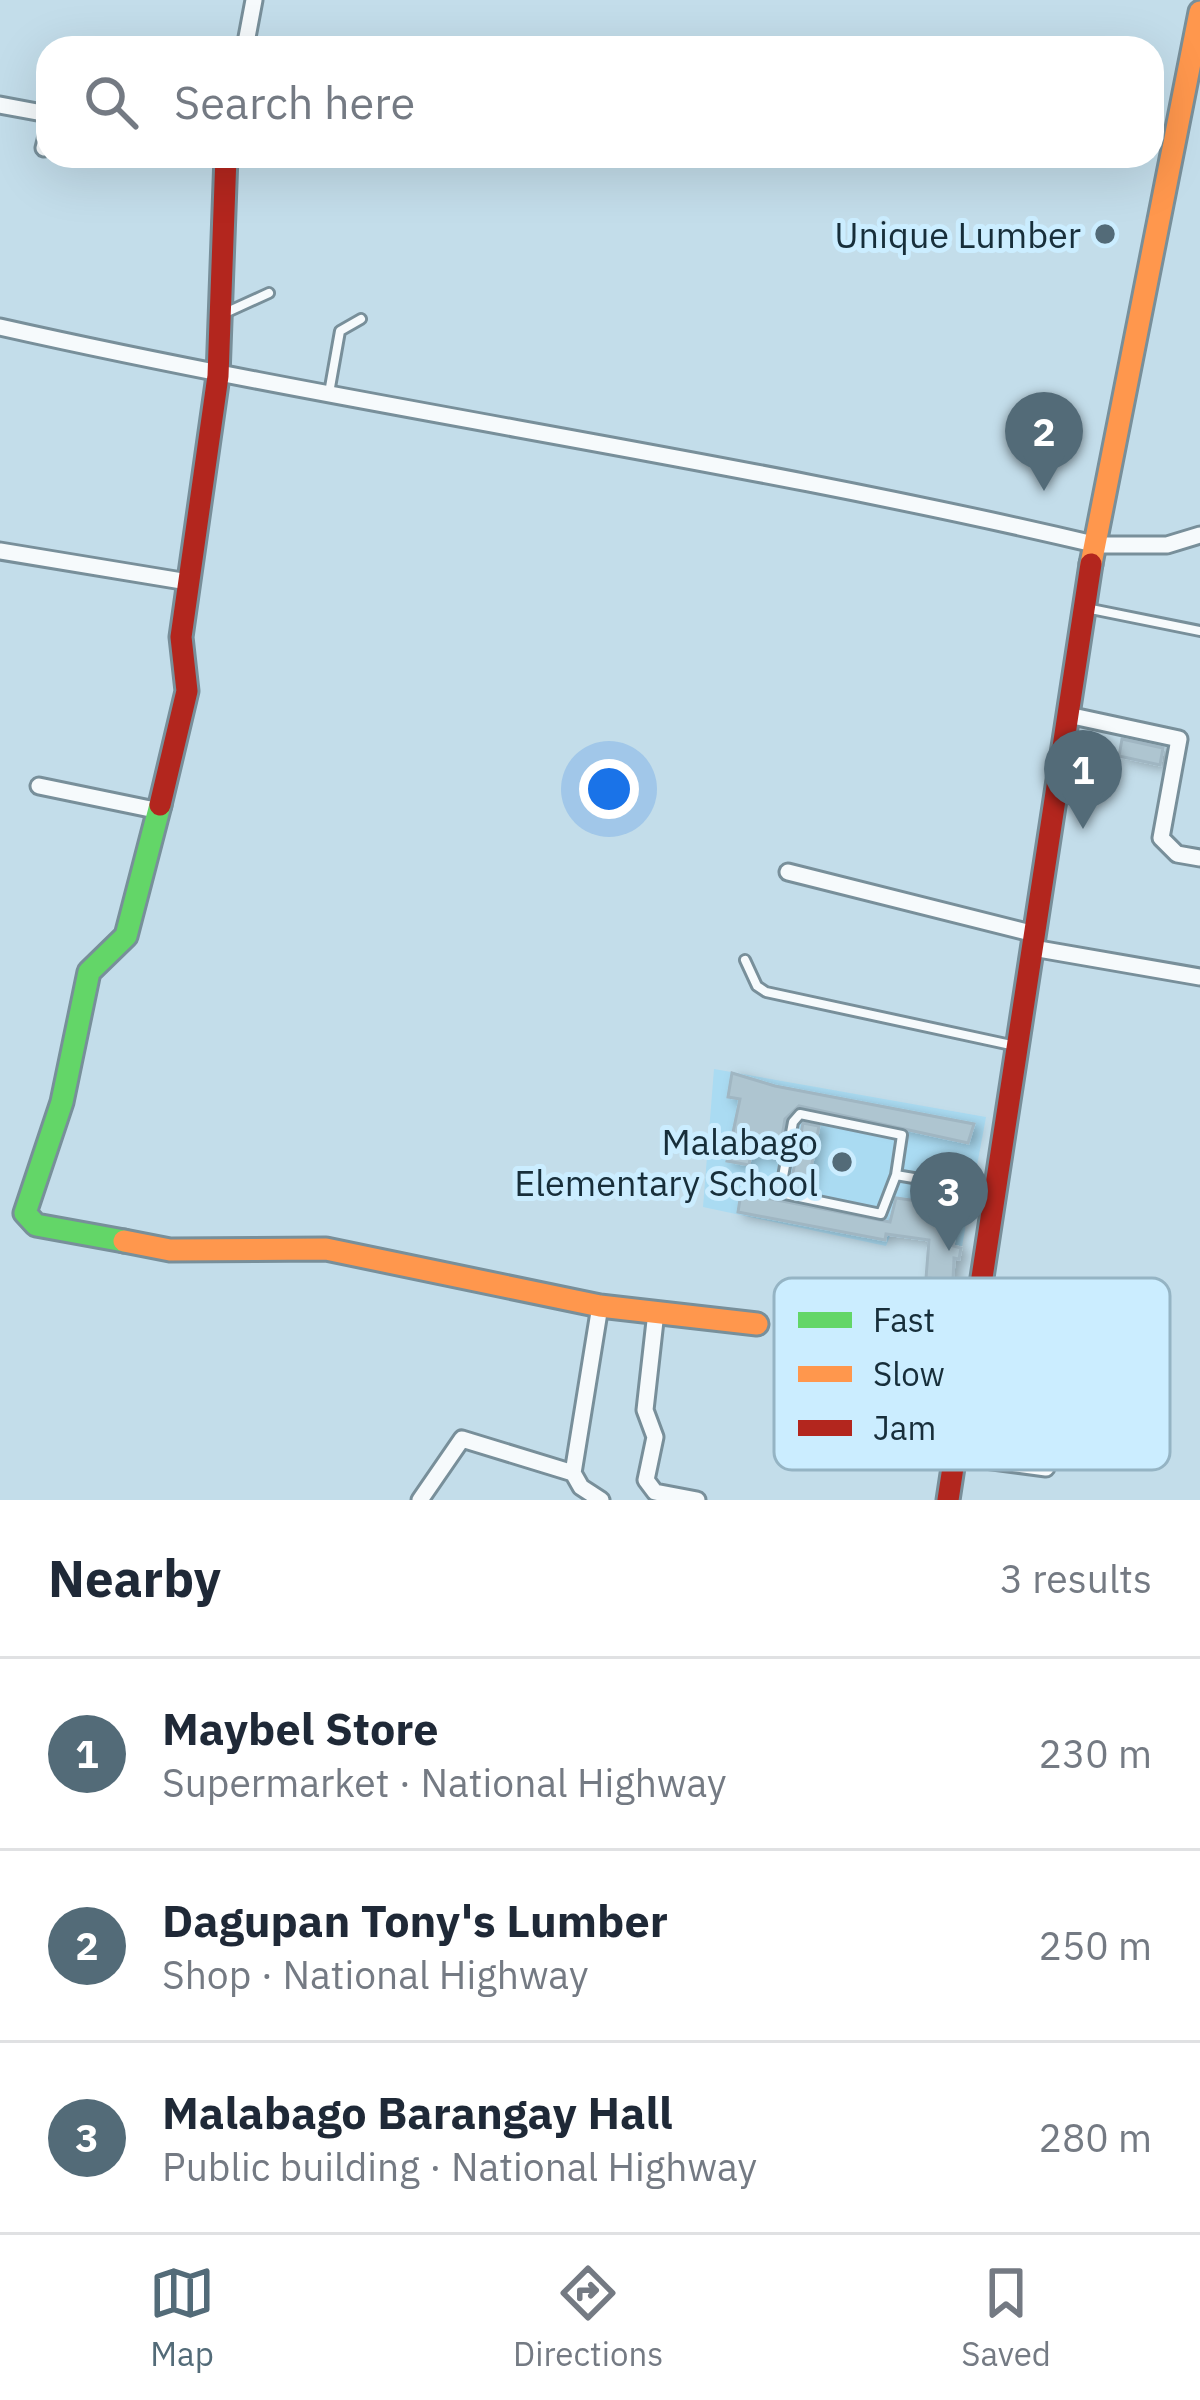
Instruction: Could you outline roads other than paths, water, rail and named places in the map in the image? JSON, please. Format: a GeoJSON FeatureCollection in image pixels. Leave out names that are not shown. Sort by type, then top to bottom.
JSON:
{"type":"FeatureCollection","features":[{"type":"Feature","properties":{"kind":"main road"},"geometry":{"type":"LineString","coordinates":[[982,1278],[1093,544],[1142,270],[1200,13]]}},
{"type":"Feature","properties":{"kind":"main road"},"geometry":{"type":"LineString","coordinates":[[225,168],[218,376],[181,637],[187,691],[130,926],[89,972],[62,1102],[26,1195],[29,1220],[77,1234],[170,1250],[326,1249],[600,1306],[757,1324]]}},
{"type":"Feature","properties":{"kind":"main road"},"geometry":{"type":"LineString","coordinates":[[948,1500],[953,1470]]}},
{"type":"Feature","properties":{"kind":"street"},"geometry":{"type":"LineString","coordinates":[[247,36],[254,0]]}},
{"type":"Feature","properties":{"kind":"street"},"geometry":{"type":"LineString","coordinates":[[0,105],[36,112]]}},
{"type":"Feature","properties":{"kind":"street"},"geometry":{"type":"LineString","coordinates":[[0,327],[218,376],[1093,544],[1167,545],[1200,536]]}},
{"type":"Feature","properties":{"kind":"street"},"geometry":{"type":"LineString","coordinates":[[0,550],[188,581]]}},
{"type":"Feature","properties":{"kind":"street"},"geometry":{"type":"LineString","coordinates":[[1068,715],[1179,739],[1161,838],[1177,854],[1200,858]]}},
{"type":"Feature","properties":{"kind":"street"},"geometry":{"type":"LineString","coordinates":[[39,786],[160,811]]}},
{"type":"Feature","properties":{"kind":"street"},"geometry":{"type":"LineString","coordinates":[[788,872],[1034,941],[1200,976]]}},
{"type":"Feature","properties":{"kind":"street"},"geometry":{"type":"LineString","coordinates":[[600,1306],[574,1473],[580,1487],[601,1500]]}},
{"type":"Feature","properties":{"kind":"street"},"geometry":{"type":"LineString","coordinates":[[656,1312],[645,1410],[655,1437],[646,1480],[655,1492],[697,1500]]}},
{"type":"Feature","properties":{"kind":"street"},"geometry":{"type":"LineString","coordinates":[[420,1500],[462,1439],[574,1473]]}},
{"type":"Feature","properties":{"kind":"lane"},"geometry":{"type":"LineString","coordinates":[[218,316],[269,293]]}},
{"type":"Feature","properties":{"kind":"lane"},"geometry":{"type":"LineString","coordinates":[[328,395],[340,331],[361,319]]}},
{"type":"Feature","properties":{"kind":"lane"},"geometry":{"type":"LineString","coordinates":[[1084,608],[1200,631]]}},
{"type":"Feature","properties":{"kind":"lane"},"geometry":{"type":"LineString","coordinates":[[745,960],[757,986],[766,992],[1018,1046]]}},
{"type":"Feature","properties":{"kind":"lane"},"geometry":{"type":"LineString","coordinates":[[800,1114],[899,1133],[903,1139],[896,1174],[884,1211],[877,1215],[783,1195],[779,1190],[793,1123],[800,1114]]}},
{"type":"Feature","properties":{"kind":"lane"},"geometry":{"type":"LineString","coordinates":[[896,1174],[995,1192]]}},
{"type":"Feature","properties":{"kind":"place","name":"Unique Lumber"},"geometry":{"type":"Point","coordinates":[1105,234]}},
{"type":"Feature","properties":{"kind":"place","name":"Dagupan Tony's Lumber"},"geometry":{"type":"Point","coordinates":[1044,491]}},
{"type":"Feature","properties":{"kind":"place","name":"Maybel Store"},"geometry":{"type":"Point","coordinates":[1083,829]}},
{"type":"Feature","properties":{"kind":"place","name":"Malabago Elementary School"},"geometry":{"type":"Point","coordinates":[842,1162]}},
{"type":"Feature","properties":{"kind":"place","name":"Malabago Barangay Hall"},"geometry":{"type":"Point","coordinates":[949,1251]}}]}
